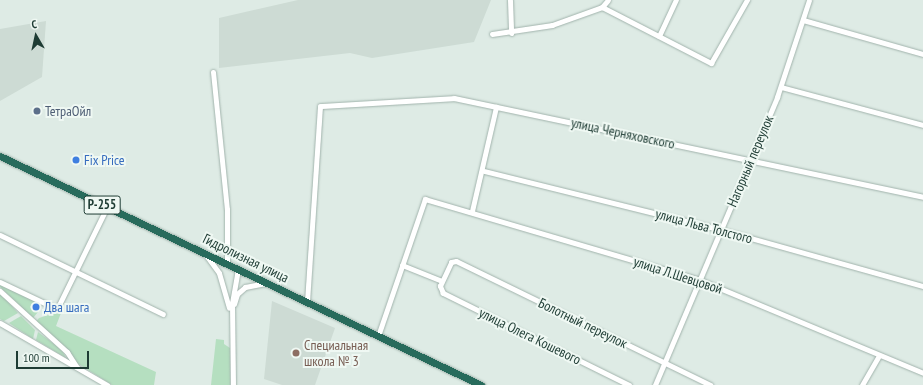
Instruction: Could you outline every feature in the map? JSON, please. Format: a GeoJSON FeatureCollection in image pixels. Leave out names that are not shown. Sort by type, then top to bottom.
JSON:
{"type":"FeatureCollection","features":[{"type":"Feature","properties":{"kind":"highway","name":"Гидролизная улица"},"geometry":{"type":"LineString","coordinates":[[0,156],[481,385]]}},
{"type":"Feature","properties":{"kind":"street"},"geometry":{"type":"LineString","coordinates":[[510,0],[510,33]]}},
{"type":"Feature","properties":{"kind":"street"},"geometry":{"type":"LineString","coordinates":[[492,34],[510,33],[552,25],[602,7],[608,0]]}},
{"type":"Feature","properties":{"kind":"street"},"geometry":{"type":"LineString","coordinates":[[659,36],[676,0]]}},
{"type":"Feature","properties":{"kind":"street"},"geometry":{"type":"LineString","coordinates":[[602,7],[711,63],[747,0]]}},
{"type":"Feature","properties":{"kind":"street","name":"Нагорный переулок"},"geometry":{"type":"LineString","coordinates":[[655,385],[722,230],[749,158],[781,87],[809,0]]}},
{"type":"Feature","properties":{"kind":"street"},"geometry":{"type":"LineString","coordinates":[[803,20],[923,54]]}},
{"type":"Feature","properties":{"kind":"street"},"geometry":{"type":"LineString","coordinates":[[213,72],[227,209],[226,264]]}},
{"type":"Feature","properties":{"kind":"street"},"geometry":{"type":"LineString","coordinates":[[781,87],[923,125]]}},
{"type":"Feature","properties":{"kind":"street","name":"улица Черняховского"},"geometry":{"type":"LineString","coordinates":[[307,302],[320,106],[454,98],[749,158],[923,197]]}},
{"type":"Feature","properties":{"kind":"street"},"geometry":{"type":"LineString","coordinates":[[472,211],[484,171],[496,107]]}},
{"type":"Feature","properties":{"kind":"street","name":"улица Льва Толстого"},"geometry":{"type":"LineString","coordinates":[[484,171],[722,230],[923,286]]}},
{"type":"Feature","properties":{"kind":"street","name":"улица Л.Шевцовой"},"geometry":{"type":"LineString","coordinates":[[402,265],[425,199],[472,211],[700,280],[879,356],[923,373]]}},
{"type":"Feature","properties":{"kind":"street"},"geometry":{"type":"LineString","coordinates":[[0,282],[57,309],[74,269],[107,207]]}},
{"type":"Feature","properties":{"kind":"street"},"geometry":{"type":"LineString","coordinates":[[0,235],[74,269],[163,314]]}},
{"type":"Feature","properties":{"kind":"street"},"geometry":{"type":"LineString","coordinates":[[205,253],[223,283],[232,322]]}},
{"type":"Feature","properties":{"kind":"street","name":"Болотный переулок"},"geometry":{"type":"LineString","coordinates":[[442,281],[451,262],[456,261],[710,385]]}},
{"type":"Feature","properties":{"kind":"street"},"geometry":{"type":"LineString","coordinates":[[378,336],[402,265],[442,281]]}},
{"type":"Feature","properties":{"kind":"street"},"geometry":{"type":"LineString","coordinates":[[234,385],[232,310],[238,270]]}},
{"type":"Feature","properties":{"kind":"street","name":"улица Олега Кошевого"},"geometry":{"type":"LineString","coordinates":[[442,281],[440,288],[443,293],[629,385]]}},
{"type":"Feature","properties":{"kind":"street"},"geometry":{"type":"LineString","coordinates":[[232,310],[241,290],[267,283]]}},
{"type":"Feature","properties":{"kind":"street"},"geometry":{"type":"LineString","coordinates":[[0,291],[67,352],[78,368]]}},
{"type":"Feature","properties":{"kind":"street"},"geometry":{"type":"LineString","coordinates":[[0,323],[107,385]]}},
{"type":"Feature","properties":{"kind":"street"},"geometry":{"type":"LineString","coordinates":[[862,385],[879,356]]}},
{"type":"Feature","properties":{"kind":"shaded area"},"geometry":{"type":"Polygon","coordinates":[[[298,0],[491,0],[474,42],[372,58],[350,53],[219,68],[219,18],[298,0]]]}},
{"type":"Feature","properties":{"kind":"shaded area"},"geometry":{"type":"Polygon","coordinates":[[[46,21],[42,77],[0,101],[0,29],[46,21]]]}},
{"type":"Feature","properties":{"kind":"shaded area","name":"Специальная школа № 3"},"geometry":{"type":"Polygon","coordinates":[[[272,301],[335,328],[315,385],[282,385],[264,379],[272,301]]]}},
{"type":"Feature","properties":{"kind":"green space"},"geometry":{"type":"Polygon","coordinates":[[[0,283],[37,301],[30,307],[38,312],[33,318],[0,287],[0,283]]]}},
{"type":"Feature","properties":{"kind":"green space"},"geometry":{"type":"Polygon","coordinates":[[[0,293],[18,313],[4,321],[0,319],[0,293]]]}},
{"type":"Feature","properties":{"kind":"green space"},"geometry":{"type":"Polygon","coordinates":[[[58,312],[61,313],[56,326],[156,372],[154,385],[112,385],[77,363],[35,323],[39,318],[58,312]]]}},
{"type":"Feature","properties":{"kind":"green space"},"geometry":{"type":"Polygon","coordinates":[[[21,316],[35,330],[33,339],[9,323],[21,316]]]}},
{"type":"Feature","properties":{"kind":"green space"},"geometry":{"type":"Polygon","coordinates":[[[38,332],[62,350],[66,358],[36,340],[38,332]]]}},
{"type":"Feature","properties":{"kind":"green space"},"geometry":{"type":"Polygon","coordinates":[[[216,339],[224,340],[224,344],[230,348],[230,385],[211,385],[216,339]]]}},
{"type":"Feature","properties":{"kind":"place","name":"ТетраОйл"},"geometry":{"type":"Point","coordinates":[37,111]}},
{"type":"Feature","properties":{"kind":"place","name":"Fix Price"},"geometry":{"type":"Point","coordinates":[76,160]}},
{"type":"Feature","properties":{"kind":"place","name":"Два шага"},"geometry":{"type":"Point","coordinates":[36,307]}},
{"type":"Feature","properties":{"kind":"place","name":"Специальная школа № 3"},"geometry":{"type":"Point","coordinates":[296,353]}}]}
